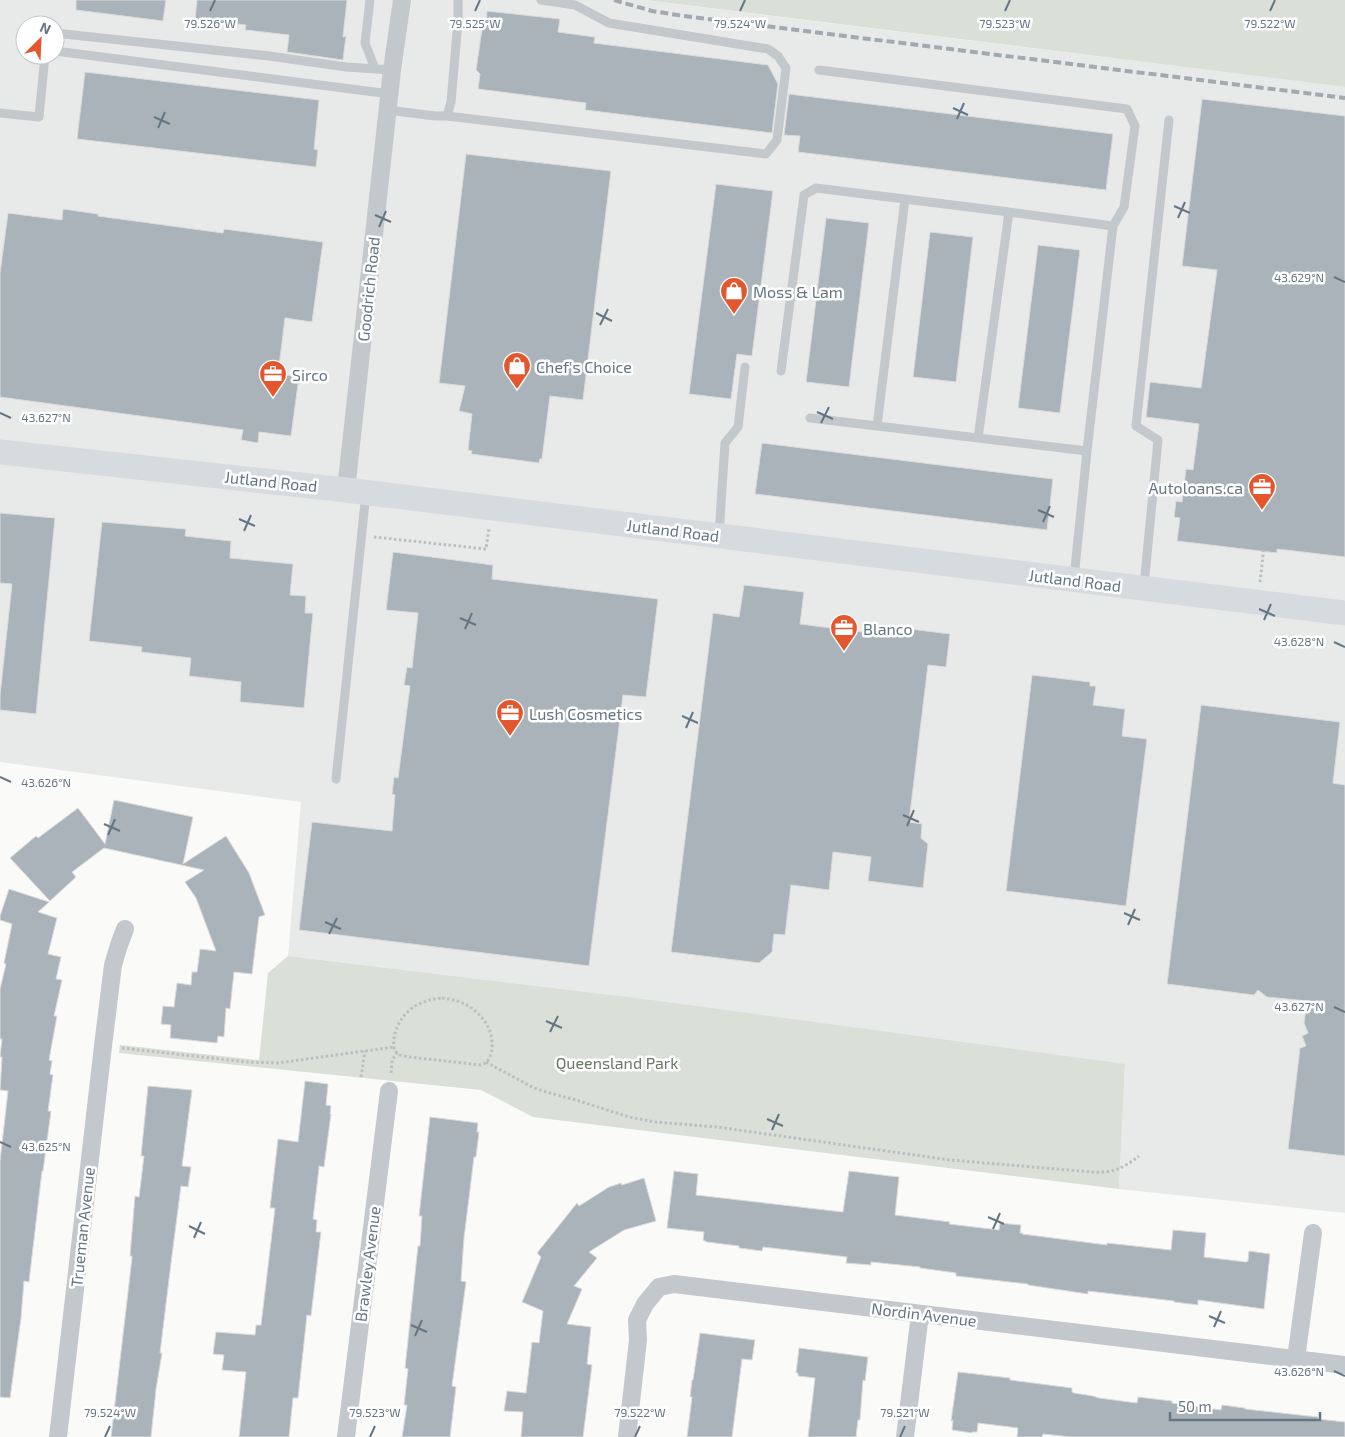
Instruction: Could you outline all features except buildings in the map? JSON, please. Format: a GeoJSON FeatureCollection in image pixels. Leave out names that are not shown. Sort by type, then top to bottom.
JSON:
{"type":"FeatureCollection","features":[{"type":"Feature","properties":{"kind":"street","name":"Goodrich Road"},"geometry":{"type":"LineString","coordinates":[[356,491],[389,102],[384,69],[402,0]]}},
{"type":"Feature","properties":{"kind":"street","name":"Jutland Road"},"geometry":{"type":"LineString","coordinates":[[0,452],[356,491],[1010,572],[1074,578],[1345,613]]}},
{"type":"Feature","properties":{"kind":"street","name":"Trueman Avenue"},"geometry":{"type":"LineString","coordinates":[[58,1437],[102,1046],[113,965],[125,929]]}},
{"type":"Feature","properties":{"kind":"street","name":"Brawley Avenue"},"geometry":{"type":"LineString","coordinates":[[346,1437],[389,1091]]}},
{"type":"Feature","properties":{"kind":"street"},"geometry":{"type":"LineString","coordinates":[[1296,1359],[1313,1233]]}},
{"type":"Feature","properties":{"kind":"street","name":"Nordin Avenue"},"geometry":{"type":"LineString","coordinates":[[627,1437],[638,1340],[637,1320],[645,1304],[659,1287],[674,1284],[1345,1365]]}},
{"type":"Feature","properties":{"kind":"street"},"geometry":{"type":"LineString","coordinates":[[905,1437],[920,1314]]}},
{"type":"Feature","properties":{"kind":"lane"},"geometry":{"type":"LineString","coordinates":[[370,0],[365,43],[384,69]]}},
{"type":"Feature","properties":{"kind":"lane"},"geometry":{"type":"LineString","coordinates":[[447,116],[451,102],[458,22],[458,0]]}},
{"type":"Feature","properties":{"kind":"lane"},"geometry":{"type":"LineString","coordinates":[[65,53],[389,102],[435,116],[766,154],[776,140],[786,68],[778,56],[768,49],[610,23],[575,5],[541,0]]}},
{"type":"Feature","properties":{"kind":"lane"},"geometry":{"type":"LineString","coordinates":[[65,35],[260,55],[346,67],[384,69]]}},
{"type":"Feature","properties":{"kind":"lane"},"geometry":{"type":"LineString","coordinates":[[0,113],[39,117],[45,65]]}},
{"type":"Feature","properties":{"kind":"lane"},"geometry":{"type":"LineString","coordinates":[[819,70],[1127,109],[1136,126],[1124,207],[1113,226],[1074,578]]}},
{"type":"Feature","properties":{"kind":"lane"},"geometry":{"type":"LineString","coordinates":[[1144,588],[1158,440],[1136,426],[1169,120]]}},
{"type":"Feature","properties":{"kind":"lane"},"geometry":{"type":"LineString","coordinates":[[781,370],[804,196],[816,188],[1113,226]]}},
{"type":"Feature","properties":{"kind":"lane"},"geometry":{"type":"LineString","coordinates":[[877,426],[905,199]]}},
{"type":"Feature","properties":{"kind":"lane"},"geometry":{"type":"LineString","coordinates":[[978,438],[1010,212]]}},
{"type":"Feature","properties":{"kind":"lane"},"geometry":{"type":"LineString","coordinates":[[719,535],[725,443],[738,426],[745,367]]}},
{"type":"Feature","properties":{"kind":"lane"},"geometry":{"type":"LineString","coordinates":[[810,418],[1087,451]]}},
{"type":"Feature","properties":{"kind":"lane"},"geometry":{"type":"LineString","coordinates":[[336,779],[362,536],[356,491]]}},
{"type":"Feature","properties":{"kind":"path"},"geometry":{"type":"LineString","coordinates":[[362,536],[486,550],[492,508]]}},
{"type":"Feature","properties":{"kind":"path"},"geometry":{"type":"LineString","coordinates":[[1258,603],[1264,547]]}},
{"type":"Feature","properties":{"kind":"path"},"geometry":{"type":"LineString","coordinates":[[442,998],[452,999],[470,1006],[484,1019],[492,1036],[490,1057],[481,1065],[398,1055],[394,1047],[397,1028],[407,1013],[415,1006],[427,1000],[442,998]]}},
{"type":"Feature","properties":{"kind":"path"},"geometry":{"type":"LineString","coordinates":[[102,1046],[247,1062],[278,1063],[394,1047]]}},
{"type":"Feature","properties":{"kind":"path"},"geometry":{"type":"LineString","coordinates":[[361,1076],[365,1051]]}},
{"type":"Feature","properties":{"kind":"path"},"geometry":{"type":"LineString","coordinates":[[486,1062],[534,1088],[628,1117],[655,1122],[727,1128],[950,1160],[1105,1173],[1123,1168],[1139,1156]]}},
{"type":"Feature","properties":{"kind":"shaded area"},"geometry":{"type":"Polygon","coordinates":[[[0,0],[644,0],[1345,87],[1345,1213],[1119,1189],[1125,1065],[645,999],[288,956],[301,802],[0,762],[0,0]]]}},
{"type":"Feature","properties":{"kind":"green space"},"geometry":{"type":"Polygon","coordinates":[[[645,0],[1345,0],[1345,87],[645,0]]]}},
{"type":"Feature","properties":{"kind":"green space","name":"Queensland Park"},"geometry":{"type":"Polygon","coordinates":[[[288,956],[645,999],[1125,1064],[1119,1189],[533,1117],[481,1090],[119,1053],[120,1045],[259,1060],[268,973],[288,956]]]}},
{"type":"Feature","properties":{"kind":"railway"},"geometry":{"type":"LineString","coordinates":[[614,0],[652,11],[684,16],[1345,98]]}},
{"type":"Feature","properties":{"kind":"place","name":"Moss & Lam"},"geometry":{"type":"Point","coordinates":[734,315]}},
{"type":"Feature","properties":{"kind":"place","name":"Chef's Choice"},"geometry":{"type":"Point","coordinates":[517,390]}},
{"type":"Feature","properties":{"kind":"place","name":"Sirco"},"geometry":{"type":"Point","coordinates":[273,398]}},
{"type":"Feature","properties":{"kind":"place","name":"Autoloans.ca"},"geometry":{"type":"Point","coordinates":[1262,511]}},
{"type":"Feature","properties":{"kind":"place","name":"Blanco"},"geometry":{"type":"Point","coordinates":[844,652]}},
{"type":"Feature","properties":{"kind":"place","name":"Lush Cosmetics"},"geometry":{"type":"Point","coordinates":[510,737]}}]}
